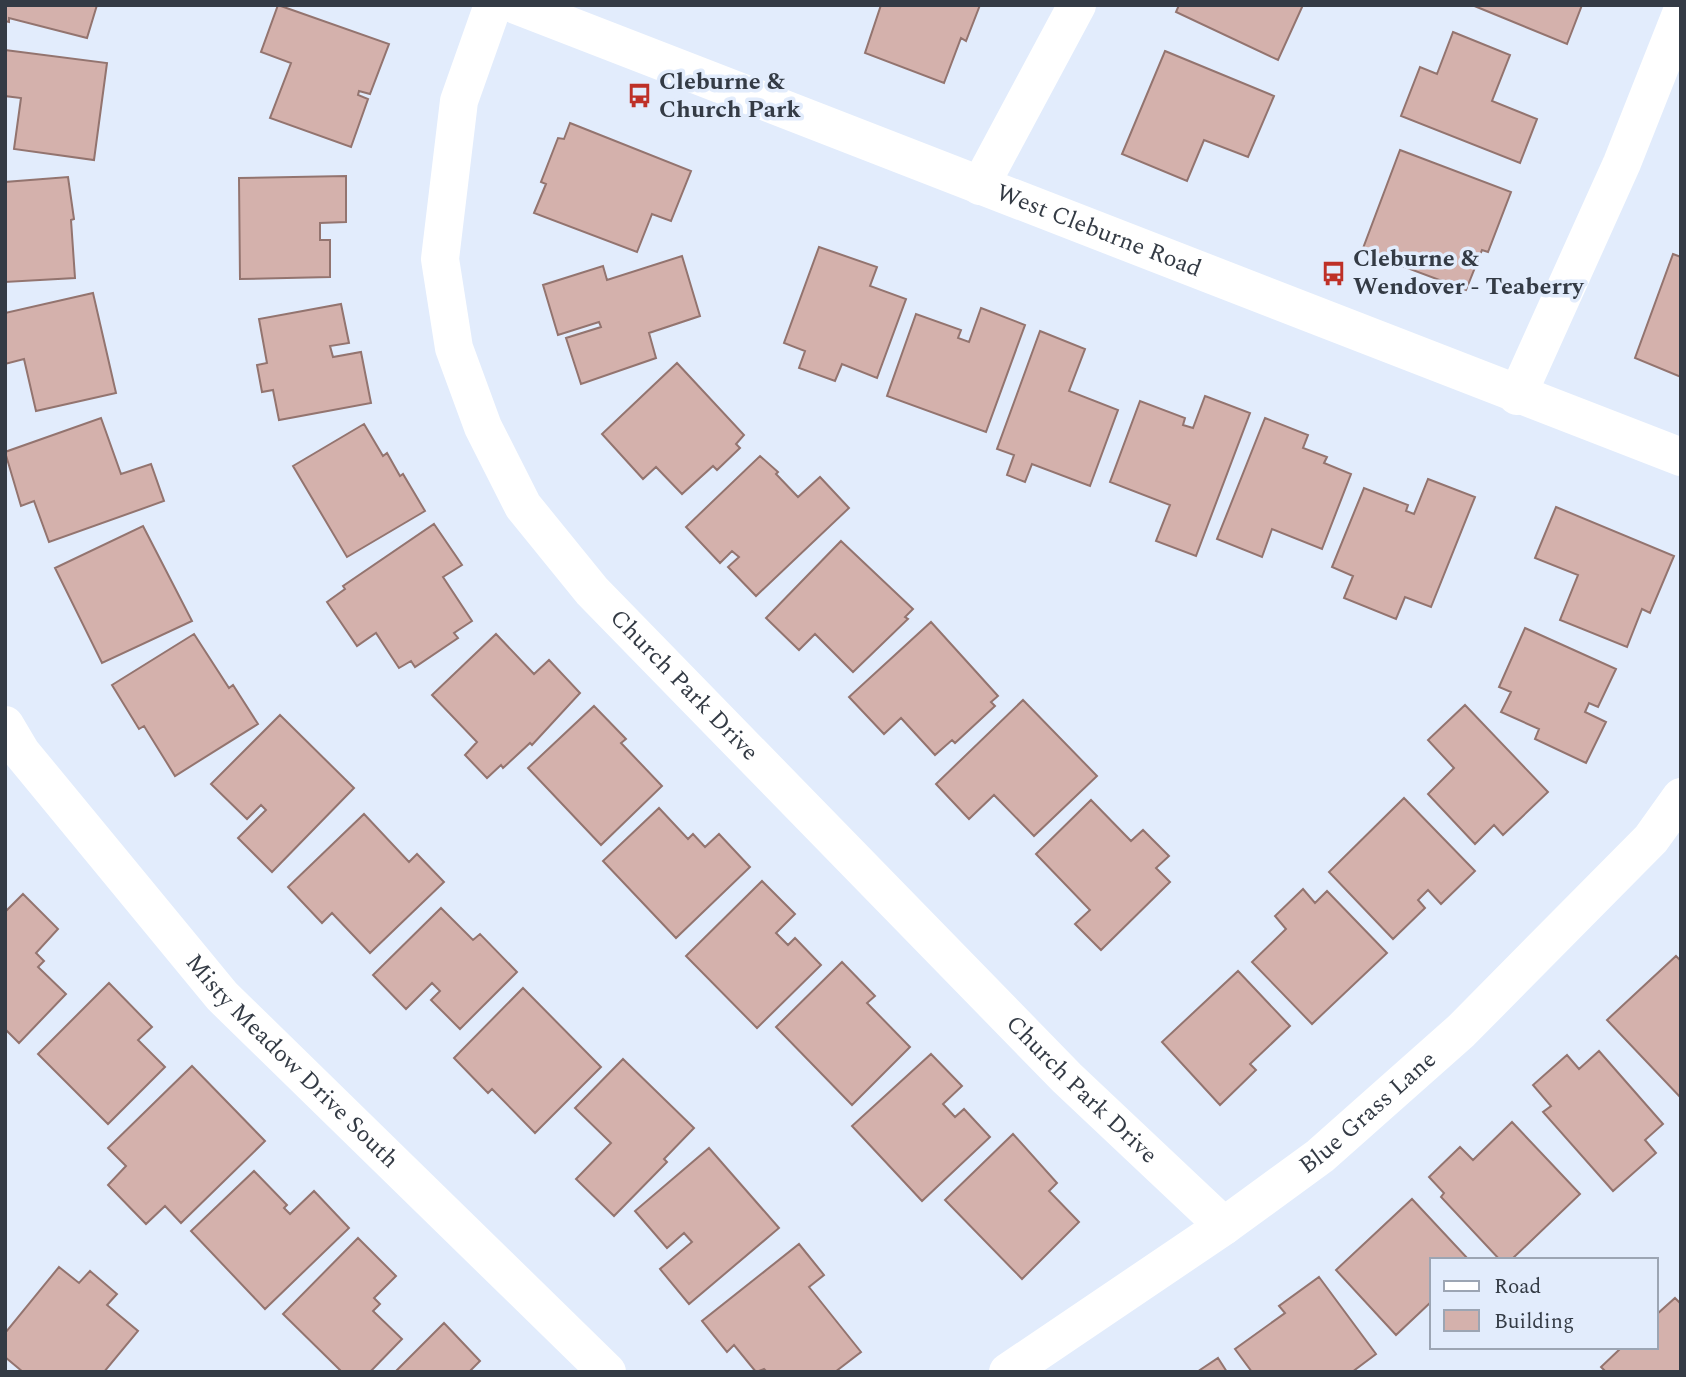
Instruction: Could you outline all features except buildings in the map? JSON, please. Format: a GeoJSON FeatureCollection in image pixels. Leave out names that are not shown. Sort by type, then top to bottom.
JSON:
{"type":"FeatureCollection","features":[{"type":"Feature","properties":{"kind":"street","name":"Church Park Drive"},"geometry":{"type":"LineString","coordinates":[[493,5],[458,101],[440,259],[454,348],[483,427],[523,506],[592,591],[1067,1078],[1224,1226]]}},
{"type":"Feature","properties":{"kind":"street","name":"West Cleburne Road"},"geometry":{"type":"LineString","coordinates":[[516,5],[1517,396],[1681,457]]}},
{"type":"Feature","properties":{"kind":"street"},"geometry":{"type":"LineString","coordinates":[[980,186],[1077,5]]}},
{"type":"Feature","properties":{"kind":"street"},"geometry":{"type":"LineString","coordinates":[[1517,396],[1622,163],[1681,14]]}},
{"type":"Feature","properties":{"kind":"street","name":"Misty Meadow Drive South"},"geometry":{"type":"LineString","coordinates":[[5,725],[21,752],[222,996],[607,1372]]}},
{"type":"Feature","properties":{"kind":"street","name":"Blue Grass Lane"},"geometry":{"type":"LineString","coordinates":[[1008,1372],[1224,1226],[1320,1156],[1461,1031],[1651,839],[1681,797]]}},
{"type":"Feature","properties":{"kind":"place","name":"Cleburne & Church Park"},"geometry":{"type":"Point","coordinates":[639,96]}},
{"type":"Feature","properties":{"kind":"place","name":"Cleburne & Wendover - Teaberry"},"geometry":{"type":"Point","coordinates":[1333,273]}}]}
